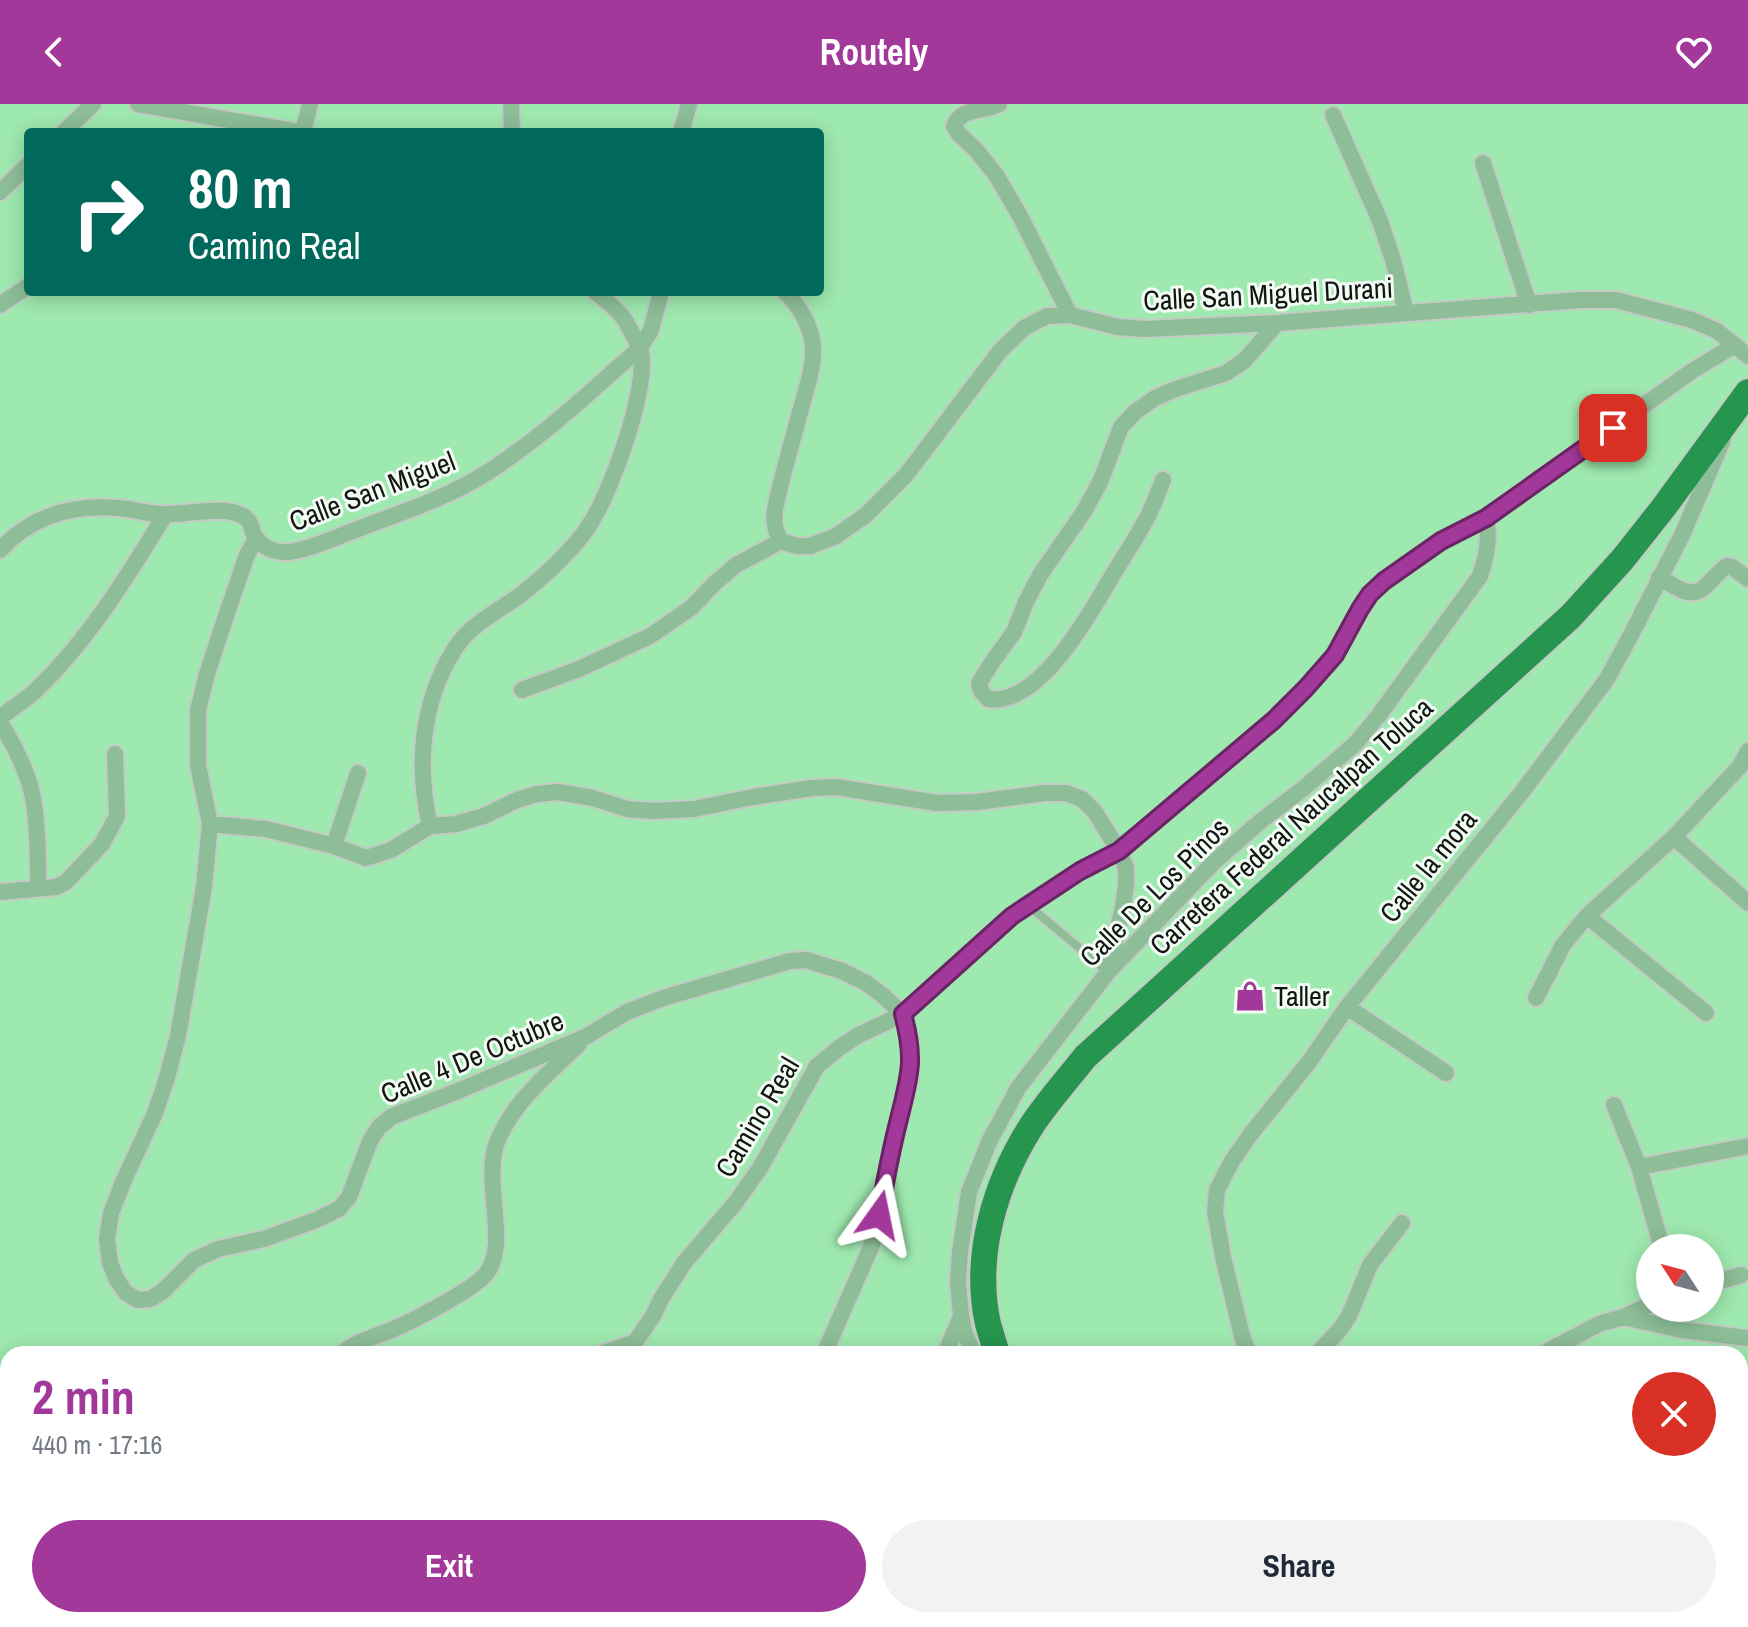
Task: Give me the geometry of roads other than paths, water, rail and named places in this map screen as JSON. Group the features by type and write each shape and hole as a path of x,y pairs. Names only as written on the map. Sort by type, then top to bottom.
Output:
{"main road":[{"name":"Carretera Federal Naucalpan Toluca","path":"995,1346 988,1323 984,1288 985,1251 995,1202 1016,1153 1049,1102 1085,1057 1571,616 1656,518 1741,402"}],"street":[{"path":"68,128 93,104"},
{"path":"138,104 278,128"},
{"path":"302,128 310,104"},
{"path":"511,104 512,128"},
{"path":"682,128 689,104"},
{"path":"999,104 971,112 957,119 954,126 996,175 1070,315"},
{"path":"1333,115 1380,221 1406,312"},
{"path":"198,128 209,116"},
{"path":"1483,163 1529,305"},
{"path":"0,192 24,169"},
{"path":"0,305 24,289"},
{"path":"430,826 424,801 422,752 426,725 446,663 456,645 472,629 557,564 589,527 619,462 641,378 640,348 622,315 600,296"},
{"name":"Calle San Miguel","path":"0,550 39,521 88,507 165,515 239,513 250,521 256,539 269,550 282,553 298,551 445,495 528,444 640,348 651,330 660,296"},
{"path":"522,690 579,669 650,636 691,608 736,565 781,541 775,532 773,520 811,372 813,344 808,324 790,296"},
{"name":"Calle San Miguel Durani","path":"781,541 810,546 836,536 866,515 906,475 1000,351 1024,328 1047,316 1070,315 1118,327 1144,329 1616,300 1692,320 1717,331 1742,350"},
{"path":"1163,480 1149,515 1064,651 1032,683 998,701 988,699 979,683 1014,632 1040,575 1085,510 1101,480 1121,427 1155,398 1226,373 1244,361 1277,323"},
{"name":"Camino Real","path":"637,1346 684,1263 760,1168 817,1066 857,1036 903,1014 1012,916 1080,871 1119,851 1237,752 1296,699 1335,655 1360,609 1384,581 1441,541 1486,518 1692,371 1742,350"},
{"name":"Calle la mora","path":"1246,1346 1215,1212 1217,1190 1232,1161 1309,1062 1347,1007 1522,792 1607,679 1696,504 1741,402"},
{"path":"38,887 33,796 20,759 0,720 33,693 71,650 121,587 165,515"},
{"name":"Calle De Los Pinos","path":"970,1346 961,1316 958,1282 969,1192 989,1142 1018,1088 1108,972 1214,862 1355,744 1379,715 1480,576 1488,553 1486,518"},
{"path":"256,539 247,555 225,619 198,710 198,765 210,824 266,829 334,846 366,858 391,850 430,826 456,824 484,816 517,800 558,792 593,798 627,809 653,811 694,809 812,788 836,787 937,803 1066,793 1082,799 1095,812 1126,868 1126,885 1108,972"},
{"path":"1659,577 1691,593 1703,588 1727,566 1748,579"},
{"path":"0,892 56,887 66,882 102,844 117,816 115,754"},
{"path":"1536,998 1563,945 1587,916 1674,837 1745,763"},
{"path":"334,846 358,773"},
{"name":"Calle 4 De Octubre","path":"210,824 204,887 178,1036 155,1113 111,1213 107,1239 110,1263 117,1280 126,1293 138,1300 150,1299 162,1292 194,1260 218,1249 277,1234 339,1209 349,1197 370,1141 379,1127 391,1117 587,1036 627,1012 663,998 790,961 806,960 842,971 866,983 903,1014"},
{"path":"1674,837 1748,903"},
{"path":"1587,916 1706,1013"},
{"path":"1347,1007 1446,1073"},
{"path":"828,1346 872,1245 909,1082 910,1041 903,1014"},
{"path":"354,1346 445,1302 483,1278 492,1265 496,1249 491,1174 497,1143 513,1113 540,1080 587,1036"},
{"path":"1614,1105 1639,1167 1658,1234"},
{"path":"1639,1167 1748,1146"},
{"path":"1324,1346 1349,1316 1370,1265 1402,1223"},
{"path":"1724,1280 1741,1275"},
{"path":"1557,1346 1599,1324 1636,1311"},
{"path":"948,1346 961,1316"},
{"path":"1623,1317 1682,1330 1748,1338"}],"lane":[{"path":"1028,905 1108,972"}],"place":[{"name":"Taller","path":"1250,996"}]}
